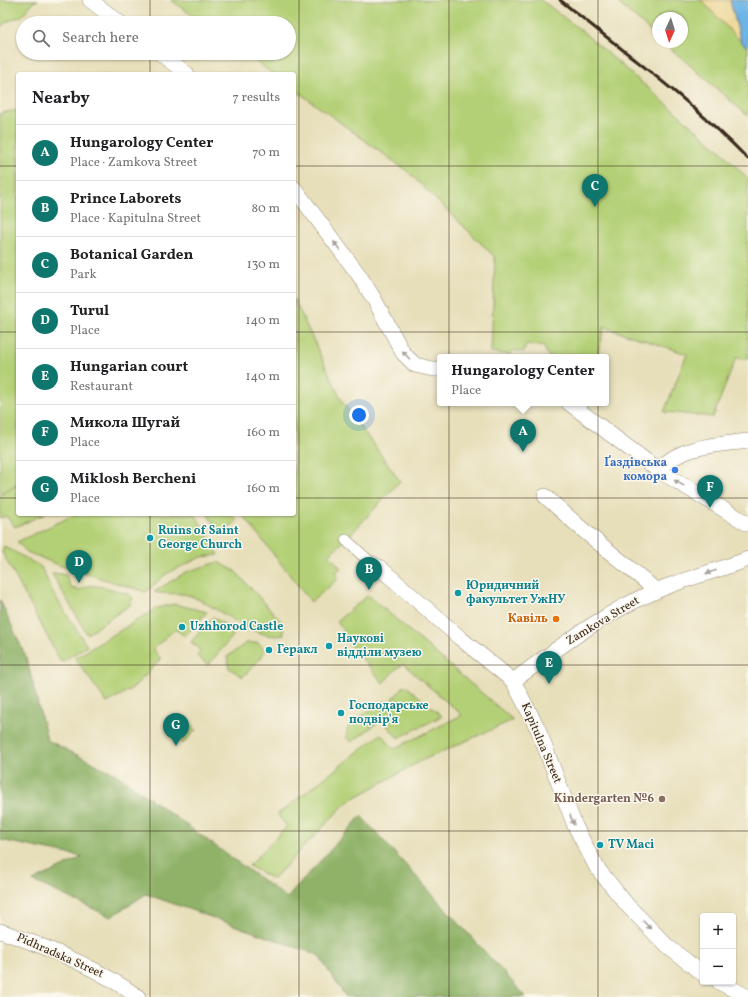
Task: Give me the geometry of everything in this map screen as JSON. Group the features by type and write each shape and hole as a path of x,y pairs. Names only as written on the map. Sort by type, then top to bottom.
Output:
{"street":[{"path":"90,0 111,16"},
{"path":"169,60 184,72"},
{"path":"296,191 359,276 374,299 403,353 415,365 437,369"},
{"path":"573,406 658,470 748,524"},
{"path":"658,470 664,463 679,454 706,446 748,441"},
{"name":"Zamkova Street","path":"545,496 656,591"},
{"name":"Kapitulna Street","path":"346,540 372,564 379,567 460,638 513,681 538,729 575,826 597,868 628,906 667,946 700,972"},
{"name":"Zamkova Street","path":"513,681 546,656 599,621 656,591 732,566 748,559"},
{"name":"Pidhradska Street","path":"0,931 26,940 80,963 110,978 138,997"},
{"path":"725,985 748,997"}],"green space":[{"path":"0,0 38,0 33,2 22,16 16,16 16,18 8,21 0,27"},
{"path":"171,0 541,0 582,31 722,152 748,179 748,360 736,358 713,417 664,412 687,354 604,327 598,354 547,354 544,347 526,344 524,352 513,350 511,354 504,354 491,352 495,257 407,171 296,90 296,72 270,72 254,60 296,60 296,16 193,16"},
{"path":"615,0 701,0 741,42 748,47 748,116 670,48 688,48 688,12 652,12 652,33"},
{"path":"16,110 16,485 0,493 0,113"},
{"path":"296,303 343,403 400,481 353,532 329,555 341,568 335,573 339,578 311,602 244,516 296,516"},
{"path":"16,486 16,516 40,516 15,527 6,516 0,518 0,495"},
{"path":"72,516 196,516 219,555 201,557 166,574 146,592 61,566 27,552 17,542"},
{"path":"208,516 233,516 237,521 221,534"},
{"path":"4,546 41,567 53,593 87,646 61,662 2,552"},
{"path":"218,562 235,571 282,622 284,635 273,636 249,628 191,596 154,592 186,572"},
{"path":"52,574 66,575 71,588 80,590 85,587 97,586 129,594 133,598 130,605 87,634"},
{"path":"368,595 513,720 421,761 347,802 273,879 249,866 287,826 278,814 381,734 394,749 462,715 403,664 383,683 341,634 343,630 337,621"},
{"path":"0,600 26,657 47,740 116,774 287,898 361,816 526,997 346,997 318,955 146,894 111,917 33,881 83,857 0,840"},
{"path":"175,604 207,612 185,636 175,629 153,649 161,659 134,687 107,703 75,658 157,608"},
{"path":"213,617 234,632 232,637 208,665 197,656 200,650 191,642"},
{"path":"246,643 259,643 265,651 260,659 243,677 229,668 227,657"},
{"path":"405,685 442,716 398,738 383,721 377,723 352,742 346,737 348,727 383,702 391,701"},
{"path":"182,717 196,730 183,744 168,731"}],"sand":[{"path":"701,0 730,0 741,42"}],"water":[{"path":"730,0 748,0 748,47 741,42"}],"railway":[{"path":"560,0 681,97 748,159"}],"place":[{"name":"Botanical Garden","path":"595,207"},
{"name":"Hungarology Center","path":"523,452"},
{"name":"Ґаздівська комора","path":"675,470"},
{"name":"Микола Шугай","path":"710,508"},
{"name":"Ruins of Saint George Church","path":"150,538"},
{"name":"Turul","path":"79,583"},
{"name":"Prince Laborets","path":"369,590"},
{"name":"Юридичний факультет УжНУ","path":"458,593"},
{"name":"Кавіль","path":"556,619"},
{"name":"Uzhhorod Castle","path":"182,627"},
{"name":"Наукові відділи музею","path":"329,646"},
{"name":"Геракл","path":"269,650"},
{"name":"Hungarian court","path":"549,684"},
{"name":"Господарське подвір'я","path":"341,713"},
{"name":"Miklosh Bercheni","path":"176,746"},
{"name":"Kindergarten №6","path":"662,799"},
{"name":"TV Maci","path":"600,845"}]}
